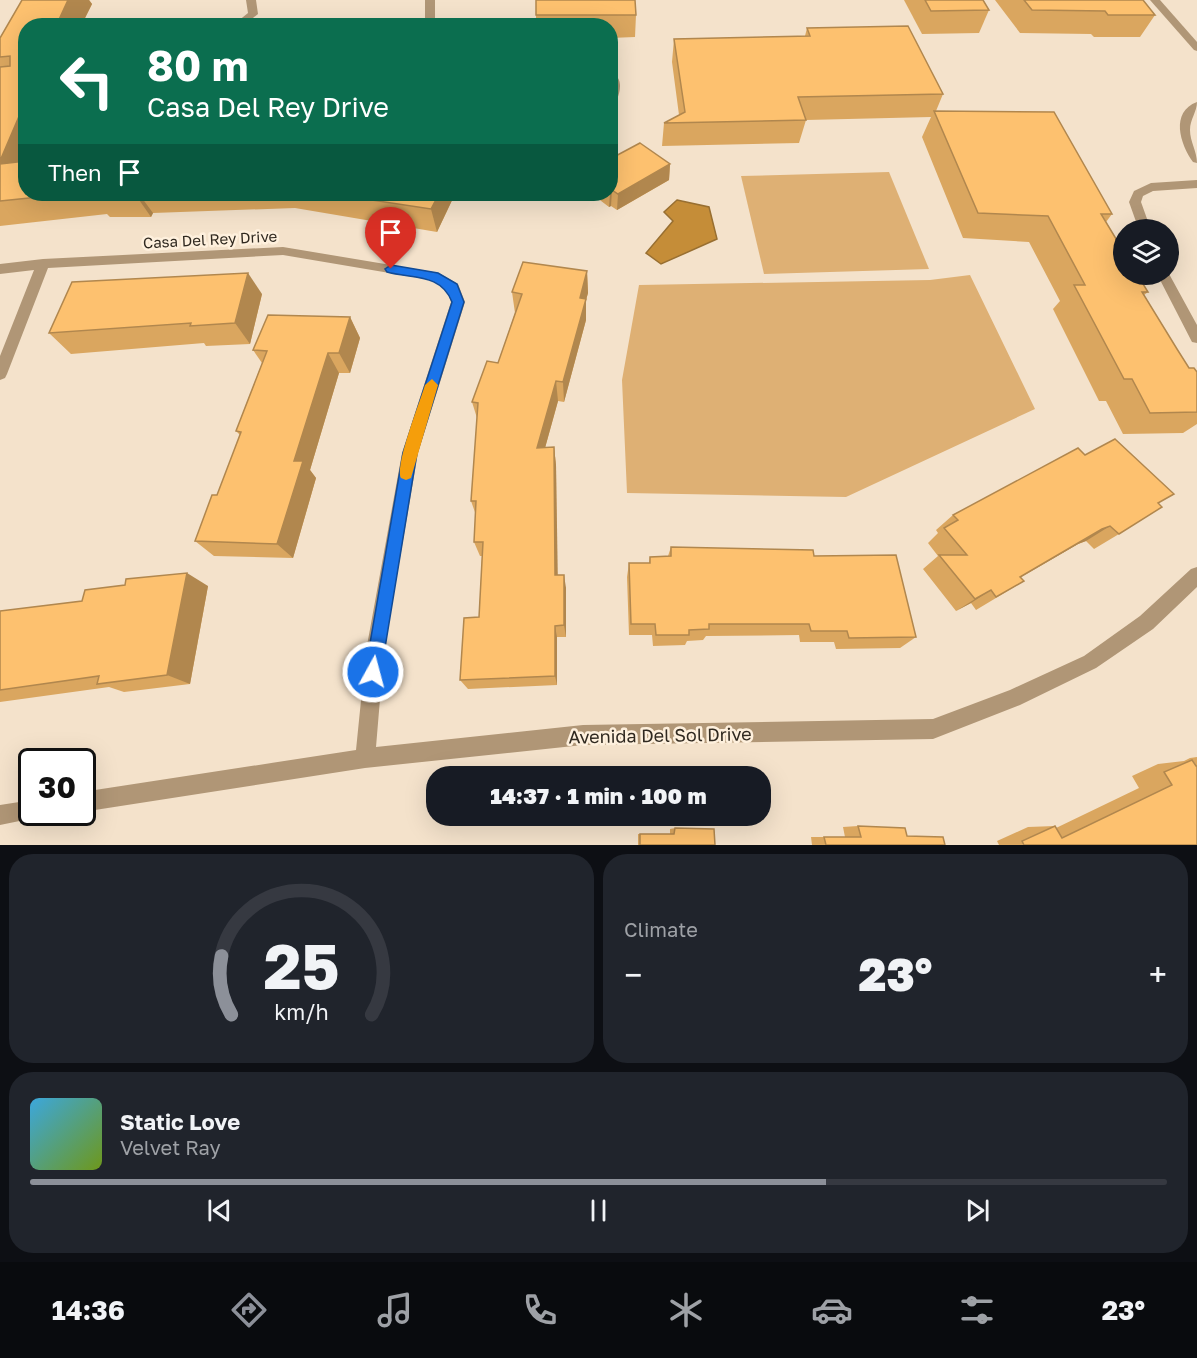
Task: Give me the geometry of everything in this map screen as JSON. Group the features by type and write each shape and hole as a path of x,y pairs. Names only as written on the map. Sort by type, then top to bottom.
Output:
{"street":[{"path":"247,18 253,14 251,0"},
{"path":"430,0 430,18"},
{"path":"1155,0 1197,48"},
{"path":"1197,105 1189,111 1184,128 1189,149 1197,159"},
{"path":"1140,219 1135,202 1138,194 1151,187 1197,184"},
{"name":"Casa Del Rey Drive","path":"0,269 43,264 283,251 434,276 453,287 458,302 410,453 375,651 365,758"},
{"path":"0,374 43,264"},
{"path":"1169,285 1197,338"},
{"name":"Avenida Del Sol Drive","path":"96,800 365,758 583,735 933,729 987,710 1090,662 1134,632 1171,602 1197,575"},
{"path":"0,814 18,812"}],"shaded area":[{"path":"889,172 929,269 764,274 741,176"},
{"path":"677,200 709,207 717,239 661,264 646,253 673,221 664,212"},
{"path":"970,275 1035,409 846,497 627,493 622,380 639,285 930,280"}],"building":[{"path":"22,0 68,0 60,18 18,18 18,119 0,161 0,67 10,66 10,56 0,57 0,38"},
{"path":"536,0 635,0 636,15 536,15"},
{"path":"925,0 983,0 989,10 931,11"},
{"path":"1024,0 1143,0 1155,15 1108,15 1105,11 1032,10"},
{"path":"908,26 943,94 798,97 806,120 664,123 685,112 674,39 810,36 807,28"},
{"path":"934,111 1054,112 1112,214 1101,214 1113,234 1113,285 1144,285 1148,292 1142,292 1189,368 1194,368 1197,372 1197,412 1150,413 1132,379 1124,379 1074,285 1085,285 1048,216 978,213"},
{"path":"640,143 670,164 618,194 618,155"},
{"path":"18,162 18,199 0,201 0,164"},
{"path":"378,201 435,201 431,209"},
{"path":"523,262 587,271 580,298 586,299 563,382 556,381 537,448 554,447 555,575 564,575 564,625 555,626 555,676 460,680 464,618 479,617 483,542 474,542 476,501 471,501 478,403 472,402 487,361 498,363 522,294 512,292"},
{"path":"248,273 235,323 190,326 191,323 49,333 72,282"},
{"path":"268,315 350,317 339,353 328,353 294,461 303,461 277,544 195,541 212,495 217,495 241,432 236,431 267,351 253,350"},
{"path":"1115,439 1174,494 1158,503 1162,507 1119,534 1110,526 1102,529 1020,577 1024,581 996,597 991,590 975,599 939,555 967,555 944,528 958,520 953,515 1078,448 1085,455"},
{"path":"671,547 813,550 814,556 896,555 916,637 849,638 847,631 811,631 809,624 709,624 709,629 689,630 689,635 656,635 655,624 631,624 629,563 650,563 650,557 671,556"},
{"path":"187,573 167,675 97,684 99,676 0,690 0,611 82,601 85,590 125,585 126,579"},
{"path":"1192,760 1197,766 1197,845 1024,845 1022,841 1055,826 1062,838 1172,785 1164,772"},
{"path":"858,826 905,828 907,836 943,837 945,845 826,845 824,837 861,837"},
{"path":"675,828 714,829 715,845 640,845 640,834 674,834"}],"slow traffic":[{"path":"406,473 410,453 432,385"}],"route":[{"path":"373,672 410,453 458,302 453,287 434,276 391,269"}]}
